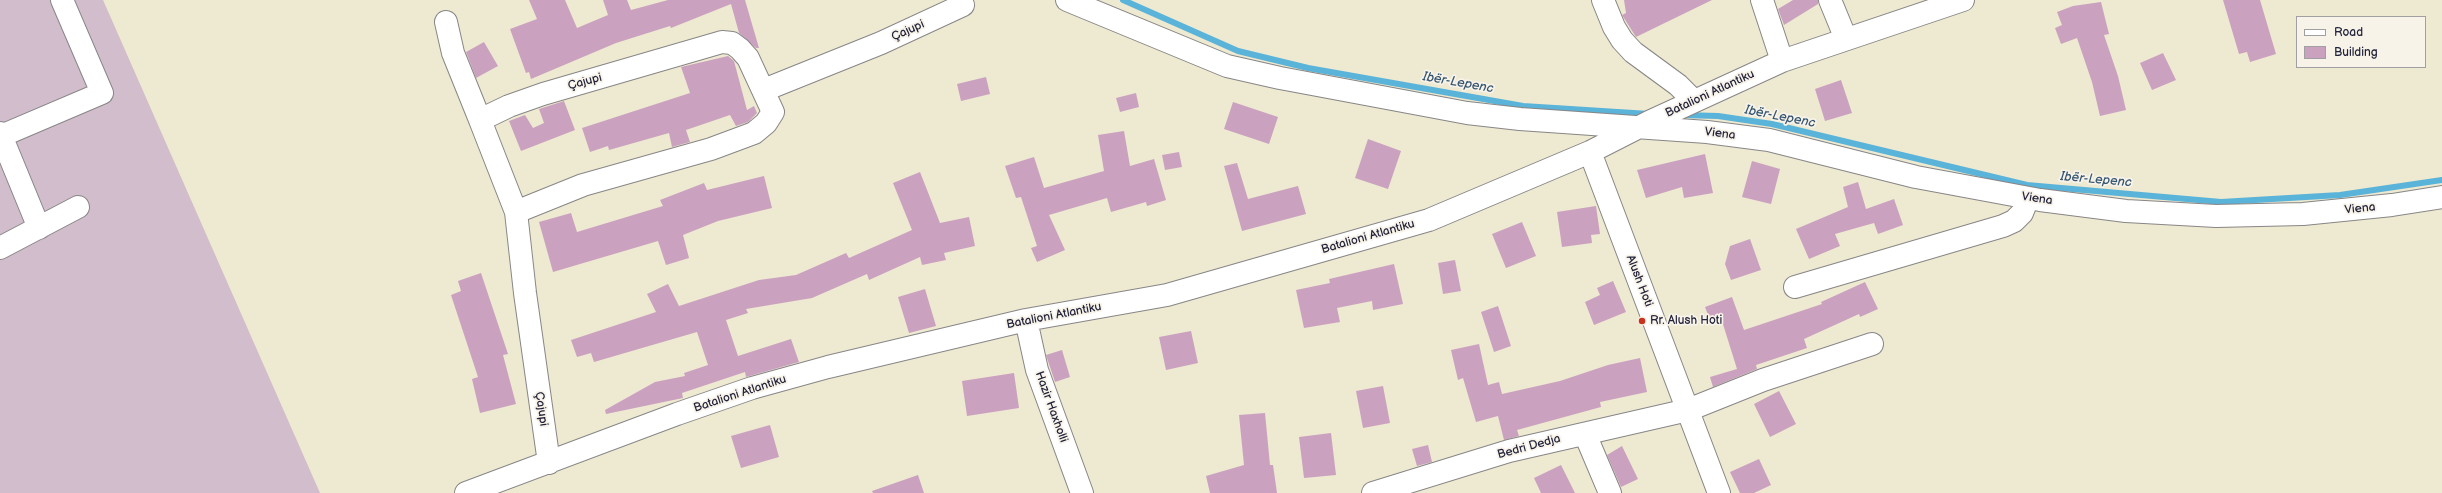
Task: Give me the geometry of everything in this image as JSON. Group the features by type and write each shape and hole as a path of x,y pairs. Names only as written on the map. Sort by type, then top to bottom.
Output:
{"street":[{"path":"39,228 1,134 102,93 62,0"},
{"name":"Batalioni Atlantiku","path":"1067,0 1227,66 1280,78 1467,113 1520,119 1643,124"},
{"path":"1603,0 1614,27 1622,40 1633,52 1678,85 1694,101"},
{"path":"1762,0 1782,61"},
{"path":"1830,0 1846,39"},
{"name":"Batalioni Atlantiku","path":"466,493 677,414 752,388 828,367 1026,320 1167,295 1429,220 1590,152 1643,124 1782,61 1963,0"},
{"name":"Çajupi","path":"764,90 880,43 963,5"},
{"path":"446,22 453,53 480,120"},
{"name":"Çajupi","path":"549,463 525,293 516,212 480,120 508,106 543,94 722,42 732,43 740,49 764,90 773,112"},
{"path":"516,212 583,185 733,142 754,132 766,123 799,75"},
{"name":"Viena","path":"1643,124 1769,140 1916,177 2028,198 2126,211 2216,216 2303,214 2392,205 2442,197"},
{"name":"Alush Hoti","path":"1590,152 1719,493"},
{"path":"1795,287 2003,226 2014,221 2018,217 2028,198"},
{"path":"0,248 78,207"},
{"name":"Hazir Haxholli","path":"1026,320 1037,370 1082,493"},
{"path":"1688,410 1763,380 1872,344"},
{"name":"Bedri Dedja","path":"1373,493 1509,451 1688,410"},
{"path":"1585,434 1610,493"}],"shaded area":[{"path":"0,0 103,0 320,493 0,493"}],"building":[{"path":"529,0 565,0 577,28 608,15 603,0 627,0 631,10 668,0 745,0 759,48 756,48 739,33 731,4 671,28 670,26 616,43 531,79 529,72 526,73 510,29 537,19"},
{"path":"1624,0 1712,0 1636,37 1622,15 1626,13"},
{"path":"1793,0 1818,0 1818,4 1784,25 1778,9"},
{"path":"2223,0 2260,0 2276,54 2250,62 2247,52 2239,54"},
{"path":"2101,2 2109,34 2104,35 2118,76 2126,110 2100,116 2092,82 2077,38 2061,44 2055,28 2062,25 2057,12 2073,6"},
{"path":"484,42 498,66 476,78 466,52"},
{"path":"2163,53 2176,80 2152,90 2140,63"},
{"path":"728,56 734,61 747,110 754,106 757,113 748,122 736,126 730,115 686,130 690,142 672,147 669,133 609,150 608,146 590,152 582,128 690,93 681,67"},
{"path":"986,77 990,94 961,101 957,84"},
{"path":"1841,80 1852,113 1825,121 1815,89"},
{"path":"1136,93 1139,107 1120,112 1116,98"},
{"path":"564,101 575,130 521,151 509,121 525,115 533,128 544,123 539,109"},
{"path":"1233,102 1278,117 1269,144 1224,129"},
{"path":"1124,131 1130,166 1154,159 1166,200 1147,206 1146,202 1111,212 1107,198 1049,215 1065,250 1037,262 1031,248 1037,246 1021,197 1016,198 1005,166 1034,157 1044,188 1104,171 1098,135"},
{"path":"1368,139 1401,151 1388,189 1355,178"},
{"path":"1179,152 1182,167 1165,170 1162,155"},
{"path":"1705,154 1713,193 1684,198 1682,187 1646,198 1637,170"},
{"path":"1752,161 1780,169 1771,204 1742,197"},
{"path":"1237,163 1248,199 1298,186 1306,214 1242,231 1224,166"},
{"path":"920,172 940,223 969,217 975,246 944,253 946,260 922,265 920,257 869,280 867,274 812,298 746,309 748,313 726,320 738,356 791,339 799,362 746,377 745,372 682,393 683,398 606,414 605,410 655,382 685,376 684,373 708,365 697,332 594,362 591,353 577,357 571,340 656,312 647,294 668,284 679,306 759,280 796,275 846,253 849,258 912,230 893,183"},
{"path":"764,176 772,208 718,221 683,235 689,258 666,265 658,241 553,272 539,222 571,213 577,232 663,206 660,200 704,183 707,190"},
{"path":"1858,182 1866,209 1894,199 1903,225 1878,234 1874,223 1835,234 1840,246 1809,259 1796,229 1848,207 1843,187"},
{"path":"1596,206 1600,234 1591,235 1592,243 1562,247 1557,212"},
{"path":"1522,222 1536,256 1506,268 1492,234"},
{"path":"1750,239 1761,270 1731,280 1725,264 1730,246"},
{"path":"1455,260 1461,291 1443,294 1438,263"},
{"path":"1394,264 1403,304 1373,310 1372,301 1337,308 1340,322 1304,328 1296,290 1330,283 1329,279"},
{"path":"481,273 508,354 503,355 516,404 480,413 472,379 478,377 451,295 461,291 458,281"},
{"path":"1613,281 1626,312 1594,325 1585,302 1600,295 1597,288"},
{"path":"1865,282 1878,309 1860,317 1859,314 1804,339 1807,348 1756,365 1757,369 1713,387 1710,377 1737,369 1722,321 1712,325 1705,307 1732,297 1744,330 1822,304 1821,302"},
{"path":"925,289 936,326 909,333 898,297"},
{"path":"1498,306 1511,346 1494,352 1481,312"},
{"path":"1191,331 1198,363 1166,370 1159,337"},
{"path":"1479,344 1488,385 1499,382 1502,394 1560,381 1608,365 1640,358 1647,392 1600,402 1601,407 1517,430 1519,436 1504,440 1498,416 1476,422 1463,378 1458,380 1451,350"},
{"path":"1062,350 1070,377 1055,382 1046,355"},
{"path":"1014,373 1019,408 967,416 962,381"},
{"path":"1383,386 1390,423 1363,428 1356,391"},
{"path":"1779,391 1796,424 1770,437 1754,404"},
{"path":"1265,413 1270,465 1273,465 1277,493 1210,493 1206,476 1244,465 1239,415"},
{"path":"770,425 779,457 741,468 731,436"},
{"path":"1331,433 1336,475 1304,478 1299,437"},
{"path":"1428,445 1432,462 1417,466 1412,449"},
{"path":"1622,446 1638,479 1621,487 1607,455"},
{"path":"1759,459 1771,485 1754,493 1740,493 1730,472"},
{"path":"1561,465 1575,493 1541,493 1534,478"},
{"path":"918,475 924,493 873,493 872,491"}],"waterway":[{"name":"Ibër-Lepenc","path":"1123,0 1238,51 1308,68 1523,106 1649,114"},
{"name":"Ibër-Lepenc","path":"1682,115 1718,116 1772,124 2027,185 2221,202 2340,195 2442,180"}],"place":[{"name":"Rr. Alush Hoti","path":"1642,321"}]}
